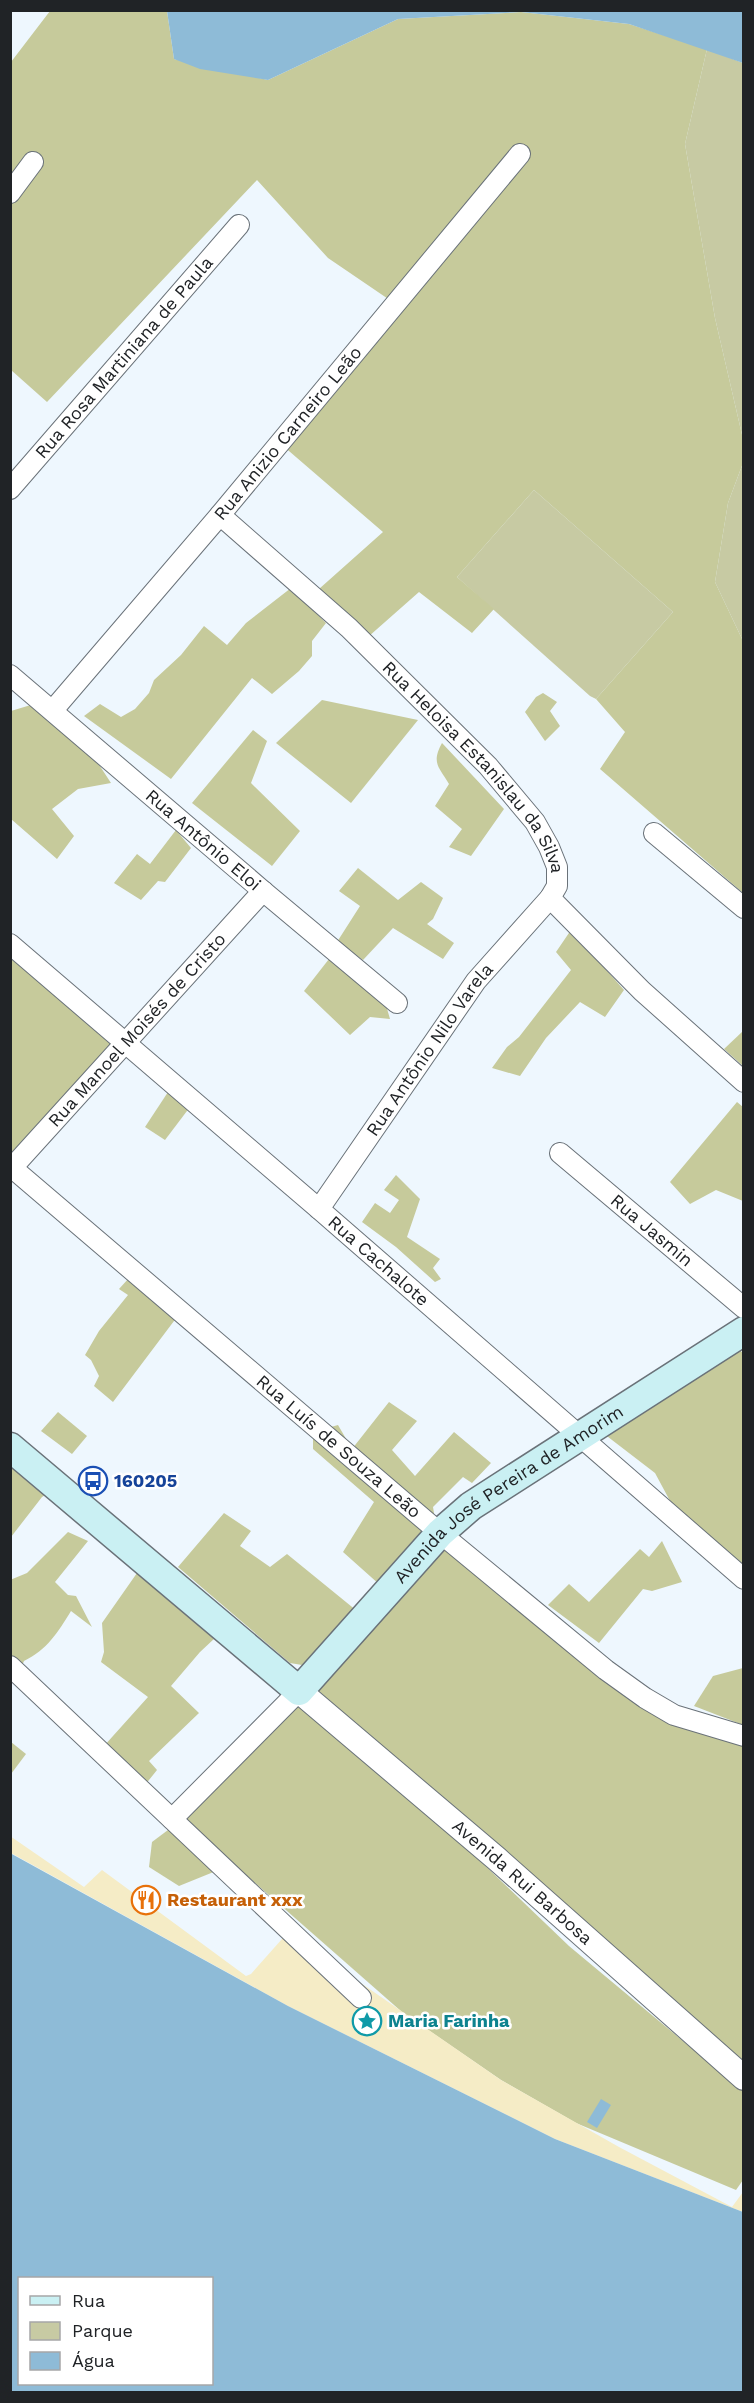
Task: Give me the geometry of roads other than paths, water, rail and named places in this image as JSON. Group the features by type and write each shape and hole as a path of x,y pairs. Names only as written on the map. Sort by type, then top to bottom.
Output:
{"main road":[{"name":"Avenida José Pereira de Amorim","path":"299,1691 440,1533 471,1506 740,1339"},
{"path":"10,1447 299,1691"}],"street":[{"name":"Rua Anizio Carneiro Leão","path":"53,710 220,515 520,154"},
{"path":"10,192 33,162"},
{"name":"Rua Rosa Martiniana de Paula","path":"10,489 238,225"},
{"name":"Rua Heloisa Estanislau da Silva","path":"220,515 349,628 495,774 534,822 549,847 557,867 557,886 550,898 642,991 744,1082"},
{"name":"Rua Antônio Eloi","path":"10,675 397,1003"},
{"path":"654,833 744,908"},
{"name":"Rua Manoel Moisés de Cristo","path":"11,1168 263,891"},
{"name":"Rua Antônio Nilo Varela","path":"319,1209 476,981 550,898"},
{"name":"Rua Cachalote","path":"10,944 744,1579"},
{"name":"Rua Jasmin","path":"560,1152 744,1308"},
{"name":"Rua Luís de Souza Leão","path":"11,1168 440,1533 606,1670 645,1698 674,1715 744,1736"},
{"path":"10,1666 361,1998"},
{"path":"172,1819 299,1691"},
{"name":"Avenida Rui Barbosa","path":"299,1691 497,1859 744,2078"}],"water":[{"path":"167,11 743,11 743,63 629,24 521,12 398,19 268,80 200,69 174,59"},
{"path":"10,1853 288,2006 555,2139 743,2212 743,2392 11,2392"},
{"path":"601,2099 611,2105 597,2128 587,2122"}],"place":[{"name":"160205","path":"93,1481"},
{"name":"Restaurant xxx","path":"146,1900"},
{"name":"Maria Farinha","path":"367,2021"}]}
